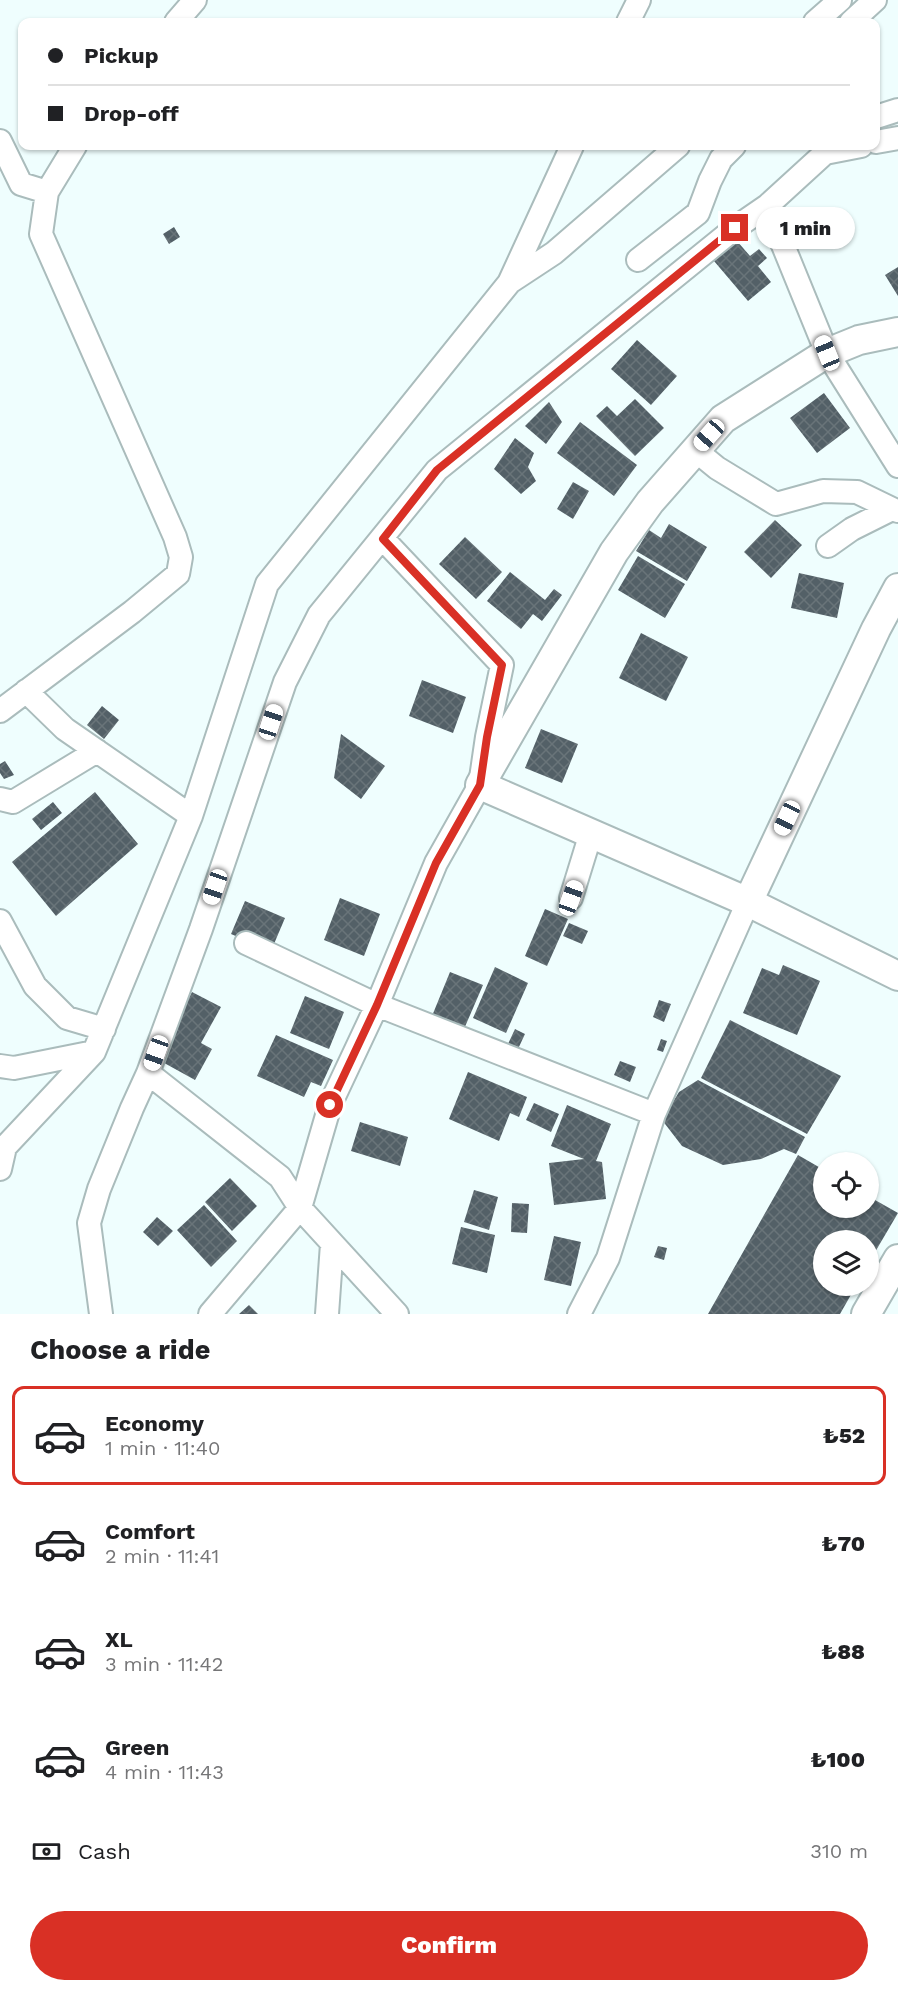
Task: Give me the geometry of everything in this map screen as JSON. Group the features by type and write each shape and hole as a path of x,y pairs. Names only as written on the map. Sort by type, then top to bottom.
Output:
{"street":[{"path":"179,18 195,0"},
{"path":"630,18 639,0"},
{"path":"820,18 840,0"},
{"path":"855,18 875,0"},
{"path":"880,116 898,110"},
{"path":"880,141 898,138"},
{"path":"0,141 21,184 47,192"},
{"path":"0,711 132,612 178,574 181,557 176,537 41,234 47,192 73,150"},
{"path":"0,1169 5,1147 94,1052 191,816 267,584 509,283 570,150"},
{"path":"509,283 554,254 673,150"},
{"path":"638,260 698,213 721,159 730,150"},
{"path":"101,1314 89,1223 99,1189 148,1073 208,908 285,682 319,615 437,470 735,228 767,206 825,153 840,150"},
{"path":"767,206 827,353 898,465"},
{"path":"210,1314 300,1208 330,1105 377,1005 436,863 614,552 650,502 723,419 827,353 860,340 898,332"},
{"path":"695,450 717,468 776,504 823,491 857,492 895,510"},
{"path":"828,546 852,529 895,510"},
{"path":"383,539 502,665 480,785"},
{"path":"579,1314 608,1258 654,1114 748,902 876,629 898,588"},
{"path":"26,691 65,729 191,816"},
{"path":"0,799 13,802 97,751"},
{"path":"480,785 748,902 898,976"},
{"path":"571,898 591,833"},
{"path":"0,921 35,986 67,1018 104,1029"},
{"path":"246,943 377,1005 654,1114"},
{"path":"0,1066 14,1068 94,1052"},
{"path":"148,1073 280,1177 300,1208 397,1314"},
{"path":"327,1314 332,1244"},
{"path":"866,1314 898,1259"}],"building":[{"path":"174,227 180,237 169,244 163,234"},
{"path":"737,241 750,256 759,249 767,258 758,266 771,282 748,301 714,261"},
{"path":"898,267 898,296 885,275"},
{"path":"637,340 677,376 651,405 611,369"},
{"path":"824,393 850,428 817,453 790,418"},
{"path":"635,399 664,428 635,456 596,416 607,406 617,416"},
{"path":"549,402 562,422 546,444 525,426"},
{"path":"580,422 637,465 614,496 557,453"},
{"path":"515,438 534,453 528,467 536,481 521,494 494,469"},
{"path":"573,482 589,491 573,519 557,509"},
{"path":"775,520 802,545 771,578 744,552"},
{"path":"669,524 707,547 687,581 636,551 649,530 661,538"},
{"path":"465,537 502,572 476,599 439,564"},
{"path":"638,556 685,584 665,618 618,590"},
{"path":"510,572 545,600 554,589 562,595 542,621 533,614 521,629 487,601"},
{"path":"799,573 844,583 837,618 791,608"},
{"path":"641,633 688,657 666,701 619,678"},
{"path":"422,680 466,697 453,733 409,716"},
{"path":"102,706 119,720 104,739 87,725"},
{"path":"541,729 578,744 562,783 525,768"},
{"path":"341,734 385,766 361,799 334,778"},
{"path":"5,761 14,775 4,779 0,773 0,764"},
{"path":"95,792 138,844 56,916 12,862"},
{"path":"53,802 62,813 41,830 32,819"},
{"path":"340,898 380,914 364,956 324,940"},
{"path":"245,901 285,918 271,951 231,934"},
{"path":"545,909 568,919 547,966 525,956"},
{"path":"569,923 588,931 582,944 563,936"},
{"path":"783,965 820,981 797,1035 743,1013 762,968 779,975"},
{"path":"495,967 528,983 506,1033 473,1018"},
{"path":"450,972 483,985 464,1029 432,1016"},
{"path":"192,992 221,1007 201,1043 212,1049 195,1080 157,1059"},
{"path":"305,996 344,1012 329,1049 290,1033"},
{"path":"659,1000 671,1004 664,1022 653,1017"},
{"path":"730,1020 841,1076 807,1134 701,1078"},
{"path":"515,1029 525,1034 518,1049 508,1044"},
{"path":"276,1035 333,1060 321,1086 311,1082 304,1097 257,1076"},
{"path":"661,1039 667,1041 663,1052 657,1050"},
{"path":"620,1061 636,1067 630,1082 614,1075"},
{"path":"468,1072 527,1097 519,1117 510,1113 499,1141 449,1119"},
{"path":"698,1080 805,1137 796,1154 784,1149 761,1159 723,1165 682,1146 662,1120 679,1092"},
{"path":"534,1103 559,1114 551,1132 526,1120"},
{"path":"567,1105 611,1124 596,1161 602,1162 606,1199 554,1205 549,1163 584,1159 551,1146"},
{"path":"360,1122 408,1137 400,1166 351,1151"},
{"path":"798,1155 813,1164 813,1218 879,1218 879,1202 898,1213 879,1245 879,1230 813,1230 813,1296 850,1296 840,1314 708,1314"},
{"path":"230,1178 257,1206 232,1231 205,1202"},
{"path":"474,1190 498,1197 489,1230 464,1222"},
{"path":"512,1203 529,1204 527,1233 511,1232"},
{"path":"204,1205 237,1241 211,1267 177,1230"},
{"path":"157,1217 173,1231 158,1246 143,1232"},
{"path":"461,1227 495,1235 487,1273 452,1264"},
{"path":"554,1236 581,1242 571,1286 544,1280"},
{"path":"658,1246 667,1248 664,1260 654,1257"},
{"path":"249,1305 258,1314 239,1314"}],"route":[{"path":"330,1105 377,1005 436,863 480,785 502,665 383,539 437,470 735,228"}]}
